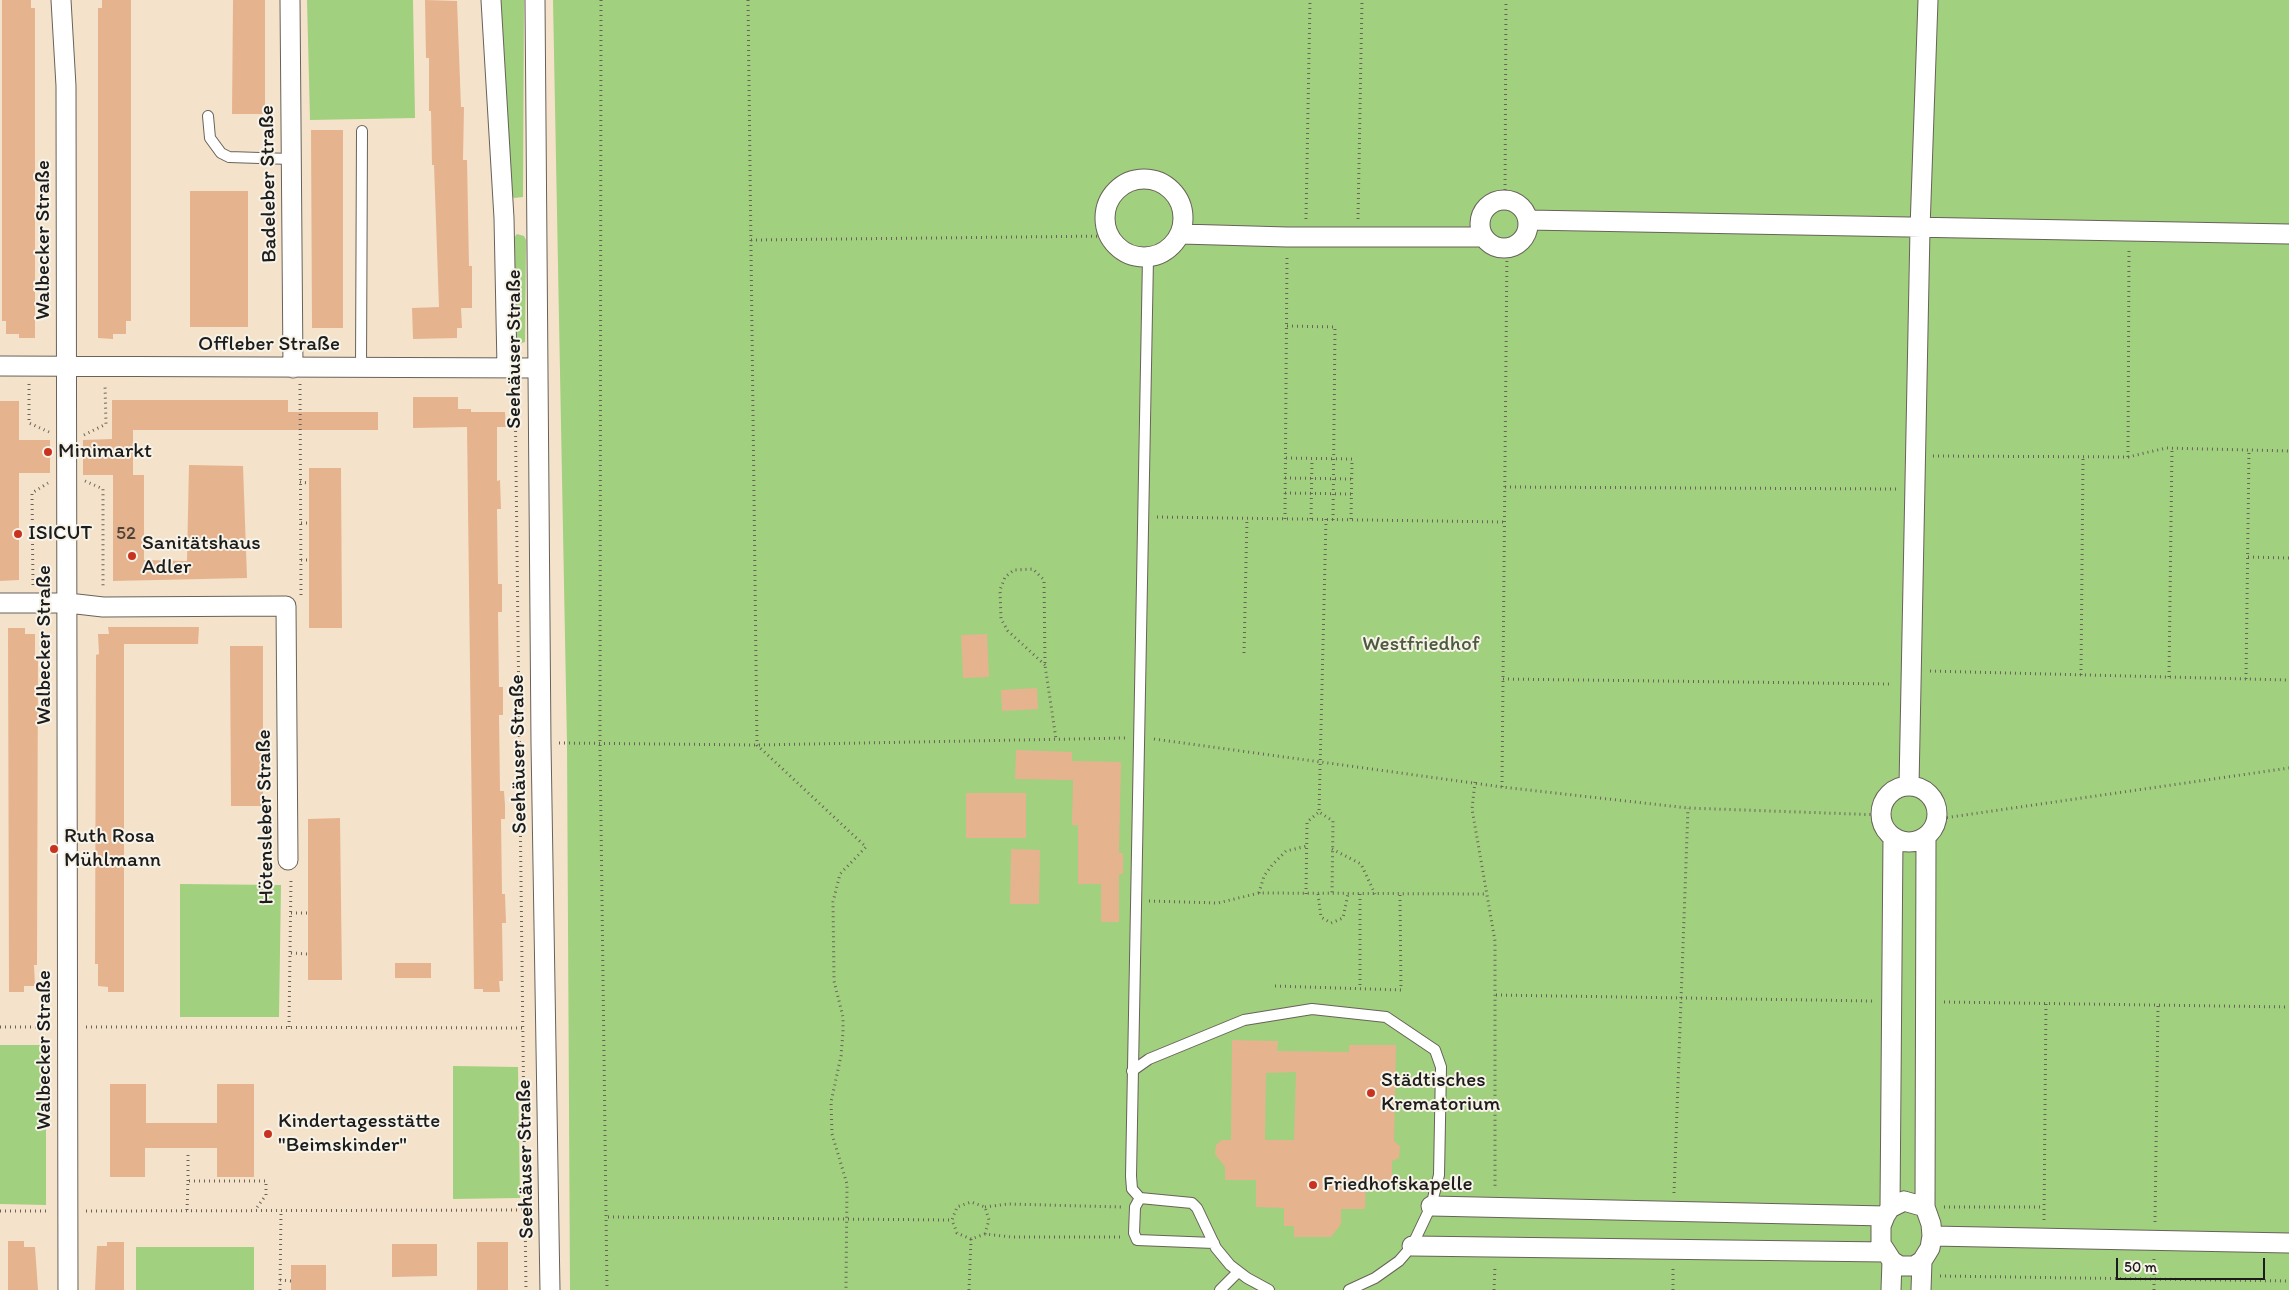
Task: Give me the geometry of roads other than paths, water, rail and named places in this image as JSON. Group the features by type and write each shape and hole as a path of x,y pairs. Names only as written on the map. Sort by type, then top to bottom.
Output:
{"street":[{"name":"Walbecker Straße","path":"61,0 66,86 68,1290"},
{"name":"Badeleber Straße","path":"290,0 291,159 296,368"},
{"name":"Seehäuser Straße","path":"491,0 511,374"},
{"name":"Seehäuser Straße","path":"535,0 541,762 550,1290"},
{"path":"1909,786 1920,229 1928,0"},
{"path":"1146,179 1159,181 1170,188 1179,199 1184,220 1181,234 1172,246 1161,254 1148,258 1128,255 1117,247 1109,236 1105,215 1108,202 1120,186 1132,180 1146,179"},
{"path":"1505,200 1519,205 1525,212 1528,220 1528,229 1522,240 1507,248 1498,247 1484,237 1481,230 1481,217 1487,208 1493,203 1505,200"},
{"path":"504,218 537,218"},
{"path":"1528,220 1920,229 2289,234"},
{"path":"1181,234 1296,237 1484,237"},
{"name":"Offleber Straße","path":"0,366 105,365 361,368 511,374 538,368"},
{"path":"0,603 68,603"},
{"name":"Hötensleber Straße","path":"68,603 103,607 286,606 288,860"},
{"path":"1909,786 1925,790 1932,797 1937,809 1937,819 1934,828 1926,836 1918,841 1908,842 1893,837 1886,830 1881,815 1887,796 1899,788 1909,786"},
{"path":"1922,1276 1932,1236 1929,1216 1924,1207 1926,836"},
{"path":"1893,837 1887,1212 1880,1234 1881,1244 1889,1256 1900,1266 1914,1266 1922,1276"},
{"path":"1431,1206 1674,1211 1887,1212 1904,1201 1924,1207"},
{"path":"1932,1236 2289,1243"},
{"path":"1412,1246 1889,1256"},
{"path":"1889,1256 1891,1290"}],"lane":[{"path":"208,116 210,138 221,153 229,158 291,159"},
{"path":"361,368 362,131"},
{"path":"1148,258 1131,1181 1137,1202 1135,1237 1143,1241 1214,1243"},
{"path":"1132,1071 1149,1059 1251,1018 1324,1009 1391,1019 1434,1050 1441,1063 1439,1174 1431,1206 1412,1246 1399,1261 1383,1273 1349,1290"},
{"path":"1137,1202 1192,1203 1197,1208 1214,1243 1238,1272 1269,1290"},
{"path":"1220,1290 1238,1272"}],"place":[{"name":"Minimarkt","path":"48,452"},
{"name":"ISICUT","path":"18,534"},
{"name":"Sanitätshaus Adler","path":"132,556"},
{"name":"Ruth Rosa Mühlmann","path":"54,849"},
{"name":"Städtisches Krematorium","path":"1371,1093"},
{"name":"Kindertagesstätte \"Beimskinder\"","path":"268,1134"},
{"name":"Friedhofskapelle","path":"1313,1185"}],"park label":[{"name":"Westfriedhof","path":"1421,645"}]}
